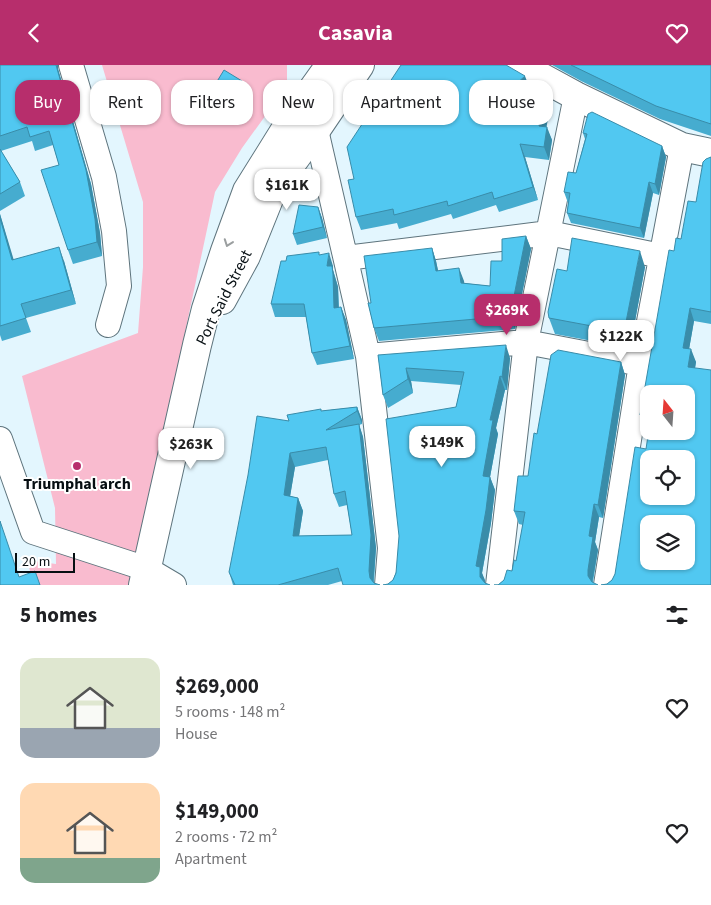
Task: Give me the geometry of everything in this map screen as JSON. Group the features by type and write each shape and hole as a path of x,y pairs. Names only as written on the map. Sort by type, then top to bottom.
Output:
{"main road":[{"path":"197,345 222,259 247,191 295,114 330,65"},
{"name":"Port Said Street","path":"145,577 197,345 246,255 273,189 360,65"},
{"path":"519,65 576,96 682,147 711,153"}],"street":[{"path":"71,65 104,177 114,231 118,286 108,325"},
{"path":"498,585 526,342 576,96"},
{"path":"316,130 368,356 390,548 388,585"},
{"path":"606,585 640,365 682,147"},
{"path":"346,258 549,233 661,256"},
{"path":"368,356 526,342 640,365"},
{"path":"0,439 5,469 33,532 145,577 174,585"}],"shaded area":[{"path":"102,65 287,65 287,80 263,80 263,119 242,148 215,192 131,585 34,585 27,560 56,564 55,508 22,376 138,333 143,267 143,202 120,125 161,125 161,80 106,80"}],"building":[{"path":"0,65 56,65 60,80 15,80 15,125 73,125 86,170 97,242 68,250 41,170 59,165 49,131 30,137 27,127 0,136"},
{"path":"401,65 506,65 525,76 521,80 469,80 469,125 539,125 547,127 544,147 520,144 533,187 494,199 492,192 448,206 447,201 394,215 393,209 356,217 348,180 354,179 347,147 361,125 459,125 459,80 391,80"},
{"path":"571,65 711,65 711,124 656,106"},
{"path":"224,70 240,80 218,80"},
{"path":"592,112 662,146 655,184 649,182 640,228 567,213 570,193 564,192 568,172 576,173 587,134 583,133 588,114"},
{"path":"0,149 20,182 0,194"},
{"path":"711,157 711,312 690,308 683,348 691,349 688,367 711,370 711,585 601,585 607,584 615,574 635,447 646,449 647,440 695,440 695,385 645,385 669,250 674,251 676,238 681,239 688,201 696,202 703,162"},
{"path":"299,205 318,207 323,227 293,234"},
{"path":"0,218 12,260 59,247 71,290 21,304 26,318 0,326"},
{"path":"526,236 510,316 374,328 368,303 371,303 364,256 432,248 436,271 459,268 461,283 490,286 491,261 502,261 502,239"},
{"path":"572,238 640,251 624,332 549,318 548,312 557,269 567,271"},
{"path":"319,252 319,255 329,253 327,266 332,266 334,308 341,307 350,346 312,353 304,304 271,304 281,261 286,261 287,256"},
{"path":"506,345 502,377 500,376 490,420 493,420 483,476 490,477 476,566 480,567 480,577 485,583 490,585 383,585 393,580 396,573 399,536 386,419 456,407 464,372 406,368 408,379 383,395 378,355"},
{"path":"558,350 621,362 598,505 594,504 589,536 593,537 588,576 592,582 598,585 498,585 504,580 507,570 512,571 514,560 516,561 525,512 514,511 518,476 528,476 534,433 537,434 551,355"},
{"path":"357,407 357,411 326,430 359,424 371,535 369,571 370,578 374,583 380,585 343,585 338,568 278,585 235,585 229,572 248,475 257,416 289,421 287,415 321,409 321,411","holes":["326,447 334,494 345,491 352,535 293,536 298,498 284,495 290,453"]},
{"path":"0,521 19,577 35,571 40,585 0,585"}],"place":[{"name":"Triumphal arch","path":"77,466"}]}
